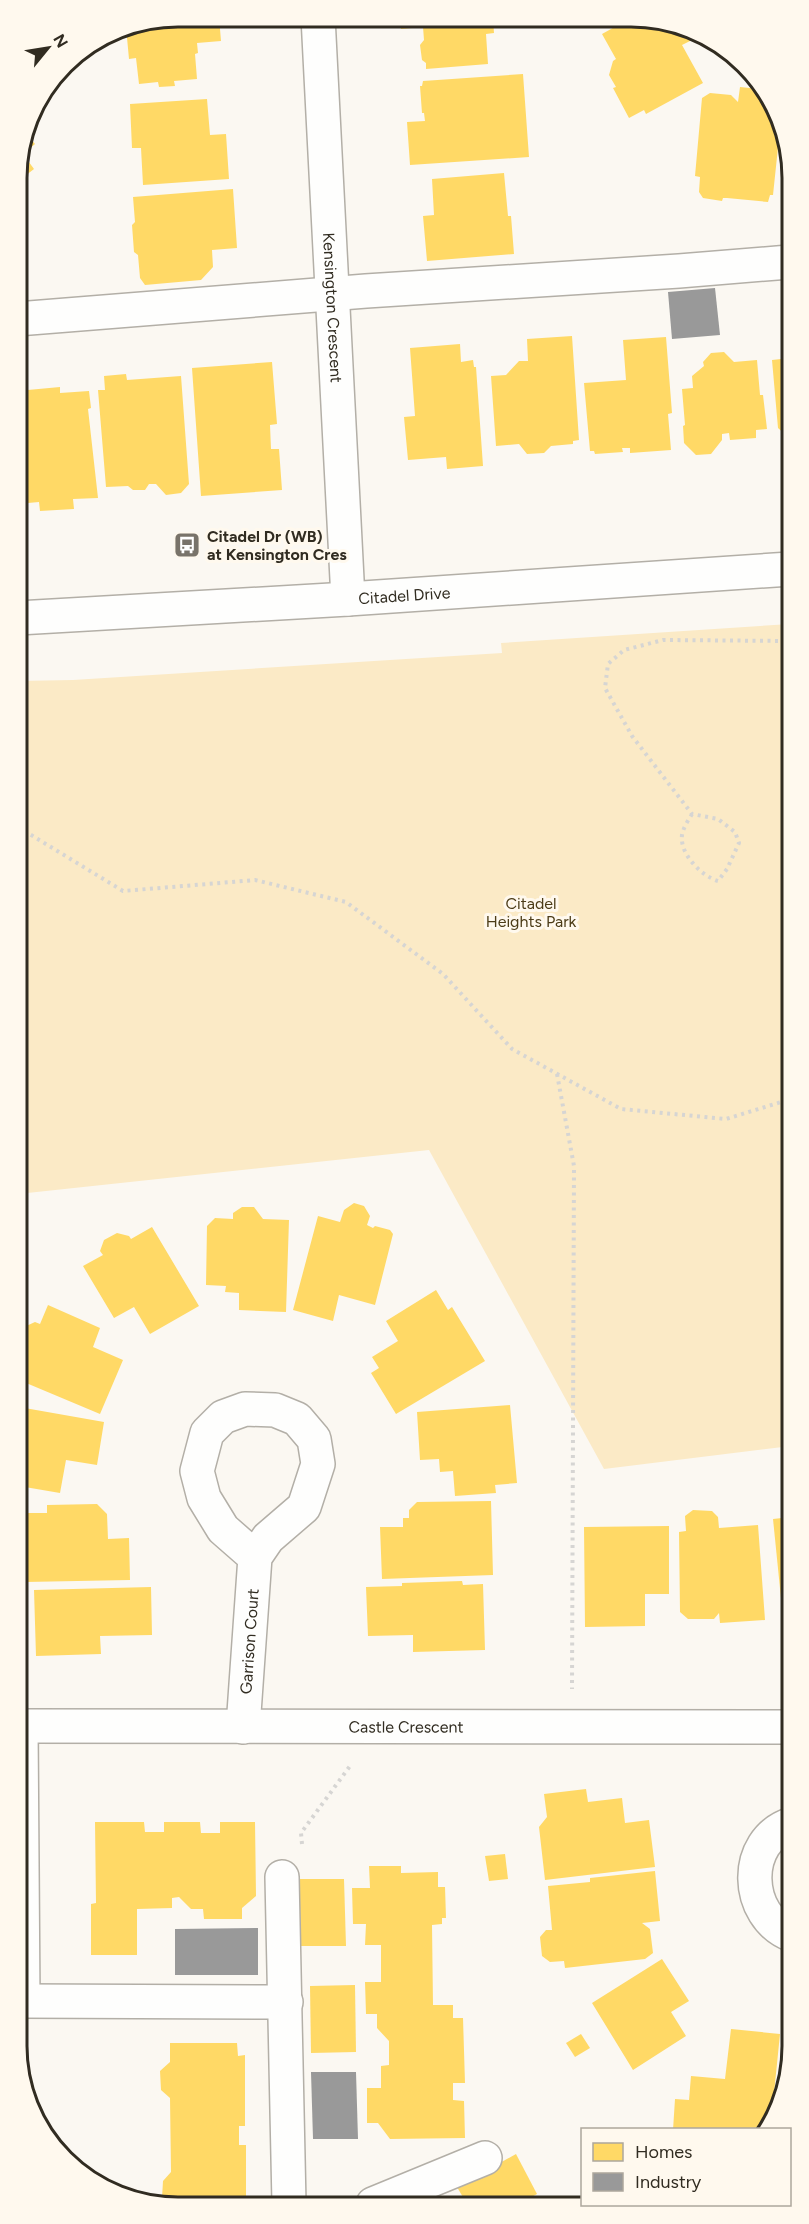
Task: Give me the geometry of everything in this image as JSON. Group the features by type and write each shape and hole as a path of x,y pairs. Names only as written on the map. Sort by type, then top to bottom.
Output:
{"street":[{"name":"Kensington Crescent","path":"319,27 348,599"},
{"path":"27,319 366,291 782,263"},
{"name":"Citadel Drive","path":"27,617 348,599 782,570"},
{"name":"Garrison Court","path":"243,1727 255,1557"},
{"name":"Castle Crescent","path":"27,1726 782,1726"},
{"path":"782,1830 771,1837 760,1852 754,1871 754,1890 761,1908 773,1923 782,1929"},
{"path":"282,1877 289,2197"},
{"name":"Castle Crescent","path":"27,2001 286,2002"},
{"path":"390,2197 485,2158"}],"path":[{"path":"692,814 682,832 684,852 707,878 718,881 727,869 739,843 735,832 718,819 692,814 632,736 605,688 608,664 624,650 663,640 782,641"},
{"path":"27,832 123,891 255,880 346,902 444,975 512,1048 621,1109 726,1119 782,1102"},
{"path":"556,1073 574,1166 571,1727"},
{"path":"301,1833 353,1761"}],"green space":[{"name":"Citadel Heights Park","path":"782,625 782,1447 604,1469 429,1150 27,1193 27,681 73,680 502,653 501,643"}],"building: Homes":[{"path":"220,27 221,41 197,43 198,53 195,54 197,79 174,81 175,86 159,87 158,82 139,84 136,58 129,59 127,36 129,35 158,28"},
{"path":"423,27 494,27 494,33 486,34 488,64 426,69 420,45 424,40"},
{"path":"615,27 631,27 651,28 689,38 692,40 682,45 703,83 646,114 644,110 629,118 613,88 616,87 609,75 613,61 616,59 602,34"},
{"path":"523,74 529,157 410,165 407,122 425,121 424,113 422,113 420,86 423,81"},
{"path":"740,87 753,88 774,129 778,146 773,195 770,195 768,202 727,198 723,198 722,201 703,198 699,192 700,177 695,176 702,98 710,93 731,95 738,102"},
{"path":"207,99 210,135 226,134 229,179 143,185 141,148 132,148 130,104"},
{"path":"28,160 34,169 27,174"},
{"path":"504,173 514,254 427,261 423,216 434,215 432,179"},
{"path":"233,189 237,248 212,250 213,267 201,280 145,285 140,278 138,255 134,252 133,197"},
{"path":"572,336 579,440 573,441 573,444 551,446 544,453 527,454 519,444 496,446 491,376 506,375 519,361 528,361 527,339"},
{"path":"666,337 672,413 668,414 671,450 630,453 630,448 622,448 623,452 595,454 594,451 590,451 584,383 626,380 623,340"},
{"path":"460,344 461,362 473,360 474,367 476,367 483,466 447,469 446,457 408,460 404,417 415,416 410,348"},
{"path":"724,352 734,362 757,360 760,395 763,395 767,429 756,430 756,438 730,440 729,433 722,434 722,440 711,454 696,455 684,443 682,389 693,388 692,376 704,366 703,362 711,353"},
{"path":"782,359 782,432 778,428 772,360"},
{"path":"272,362 277,424 270,425 271,449 279,449 282,490 201,496 192,368"},
{"path":"126,374 127,380 181,376 189,484 181,493 166,495 156,484 149,484 145,490 133,490 128,486 106,487 98,390 105,390 104,376"},
{"path":"60,387 60,393 89,391 91,408 88,409 98,498 73,499 74,509 40,511 39,502 27,503 27,390"},
{"path":"354,1203 364,1206 370,1216 367,1225 390,1230 393,1234 375,1305 339,1295 333,1321 293,1310 318,1216 340,1222 344,1210"},
{"path":"242,1207 254,1207 263,1219 289,1220 286,1312 239,1310 239,1293 225,1292 226,1286 206,1285 207,1226 215,1218 233,1219 233,1213"},
{"path":"152,1227 199,1306 150,1334 134,1307 114,1318 83,1266 103,1255 100,1251 104,1240 117,1233 129,1236 131,1239"},
{"path":"436,1290 448,1310 452,1307 485,1361 396,1414 371,1373 379,1368 372,1357 398,1341 386,1321"},
{"path":"48,1305 100,1328 93,1347 123,1360 100,1414 27,1383 27,1326 35,1322 40,1324"},
{"path":"510,1405 517,1483 495,1485 496,1493 455,1496 453,1471 440,1472 439,1459 420,1460 417,1412"},
{"path":"27,1408 104,1422 97,1465 66,1460 60,1493 27,1487"},
{"path":"491,1501 493,1575 382,1579 380,1527 403,1527 403,1518 409,1518 409,1510 417,1502"},
{"path":"97,1504 107,1514 108,1539 129,1538 130,1580 27,1582 27,1513 47,1513 47,1505"},
{"path":"693,1510 712,1511 718,1517 719,1528 758,1525 765,1620 720,1623 719,1613 714,1619 688,1619 680,1612 679,1532 686,1531 685,1516"},
{"path":"782,1518 782,1608 773,1519"},
{"path":"669,1526 669,1594 645,1594 645,1626 585,1627 584,1527"},
{"path":"462,1581 463,1585 483,1584 485,1650 413,1652 413,1635 368,1636 366,1587"},
{"path":"151,1587 152,1635 100,1636 101,1654 36,1656 34,1590"},
{"path":"586,1789 588,1802 622,1798 625,1823 649,1820 655,1867 545,1880 539,1827 547,1817 544,1794"},
{"path":"95,1822 144,1822 145,1832 164,1832 164,1822 200,1822 201,1833 220,1833 220,1822 255,1822 256,1896 242,1908 242,1919 204,1919 203,1909 191,1909 179,1897 172,1898 172,1908 137,1909 137,1955 91,1955 91,1904 96,1903"},
{"path":"505,1854 508,1879 489,1881 485,1856"},
{"path":"369,1866 401,1866 401,1873 438,1872 438,1887 445,1887 446,1918 442,1918 442,1924 432,1925 433,2005 453,2005 453,2018 463,2018 465,2083 453,2083 453,2100 464,2101 465,2138 390,2139 378,2123 367,2123 367,2088 381,2088 381,2066 389,2065 389,2041 377,2028 377,2014 366,2014 365,1982 381,1982 381,1945 365,1945 366,1924 353,1924 352,1888 370,1888"},
{"path":"655,1871 660,1921 642,1923 650,1929 653,1953 645,1959 565,1968 564,1961 550,1962 542,1956 540,1937 546,1930 552,1930 548,1886 590,1882 590,1878"},
{"path":"299,1879 344,1879 346,1946 301,1946"},
{"path":"662,1959 689,2001 671,2012 686,2036 633,2070 592,2003"},
{"path":"355,1985 356,2052 311,2053 310,1986"},
{"path":"731,2029 780,2034 774,2095 758,2128 673,2128 675,2099 689,2100 691,2076 725,2079"},
{"path":"581,2034 590,2048 575,2057 566,2043"},
{"path":"170,2043 237,2043 238,2056 245,2055 245,2126 239,2126 239,2145 246,2145 246,2197 162,2196 163,2181 171,2172 170,2098 161,2090 160,2071 170,2062"},
{"path":"516,2154 537,2194 532,2197 463,2197 457,2187"},
{"path":"432,2190 436,2197 419,2197"}],"building: Industry":[{"path":"715,288 720,335 672,339 668,292"},
{"path":"258,1928 258,1975 175,1975 175,1929"},
{"path":"311,2072 356,2072 358,2139 313,2139"}],"place":[{"name":"Citadel Dr (WB) at Kensington Cres","path":"187,545"}]}
